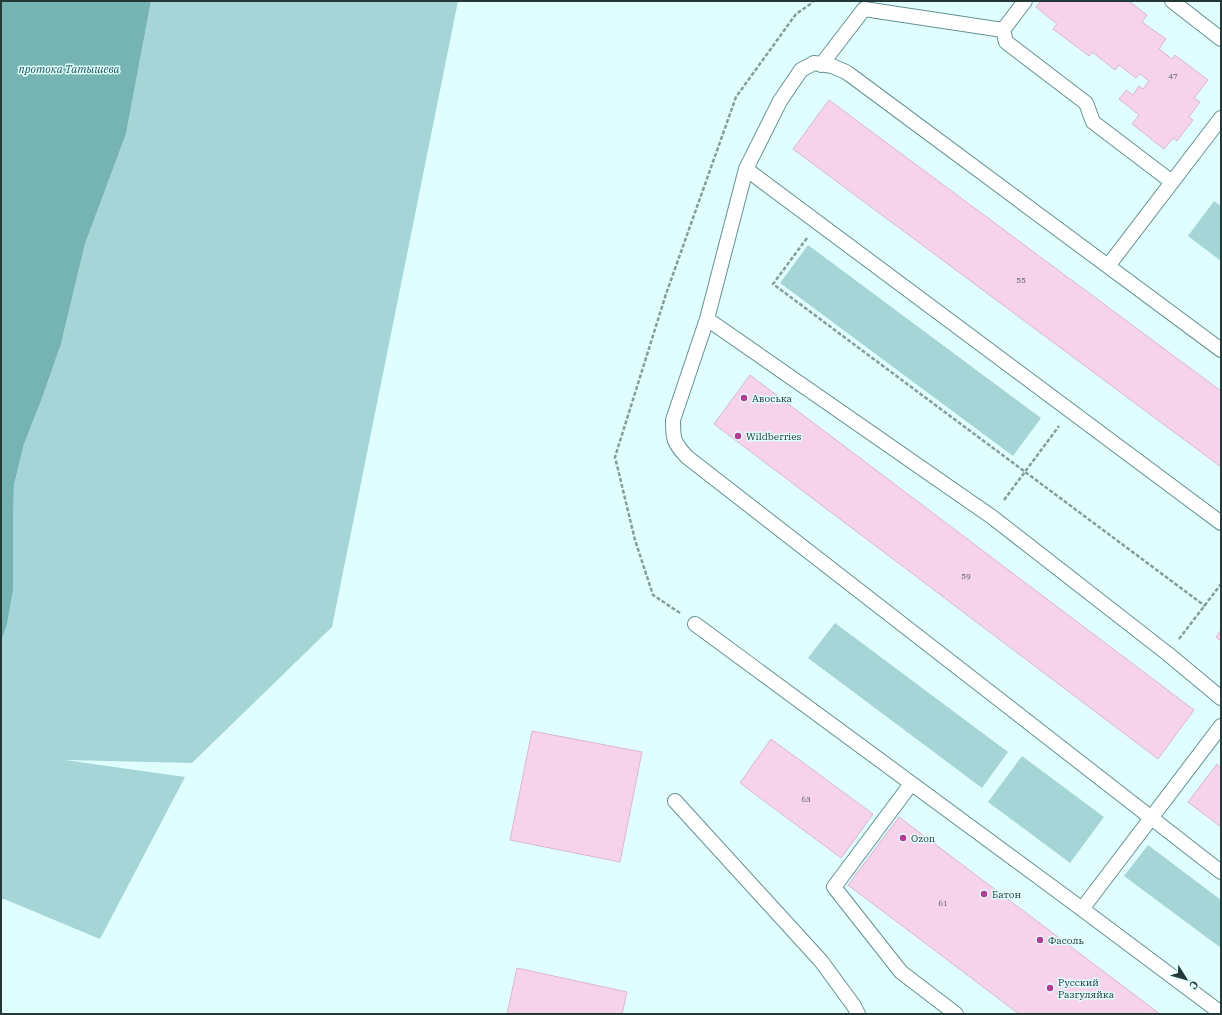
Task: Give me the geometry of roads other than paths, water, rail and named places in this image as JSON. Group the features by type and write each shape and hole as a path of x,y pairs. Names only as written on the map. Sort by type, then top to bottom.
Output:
{"lane":[{"path":"1003,30 1025,1"},
{"path":"1172,1 1221,39"},
{"path":"821,65 864,9 1003,30"},
{"path":"1003,30 1006,42 1086,103 1093,122 1172,182"},
{"path":"1221,350 854,77 832,66 814,63 801,70 780,101 746,169 707,319 673,420 673,436 677,447 687,457 1221,872"},
{"path":"1108,266 1221,118"},
{"path":"746,169 1221,523"},
{"path":"707,319 992,517 1168,654 1221,698"},
{"path":"695,624 1221,1013"},
{"path":"1082,909 1221,726"},
{"path":"911,784 834,887 901,972 956,1014"},
{"path":"675,801 821,961 854,1006 858,1014"}],"water":[{"name":"протока Татышева","path":"1,1 151,1 126,134 85,244 61,344 24,444 14,485 13,590 7,625 1,641"}],"place":[{"name":"Авоська","path":"744,398"},
{"name":"Wildberries","path":"738,436"},
{"name":"Ozon","path":"903,838"},
{"name":"Батон","path":"984,894"},
{"name":"Фасоль","path":"1040,940"},
{"name":"Русский Разгуляйка","path":"1050,988"}]}
